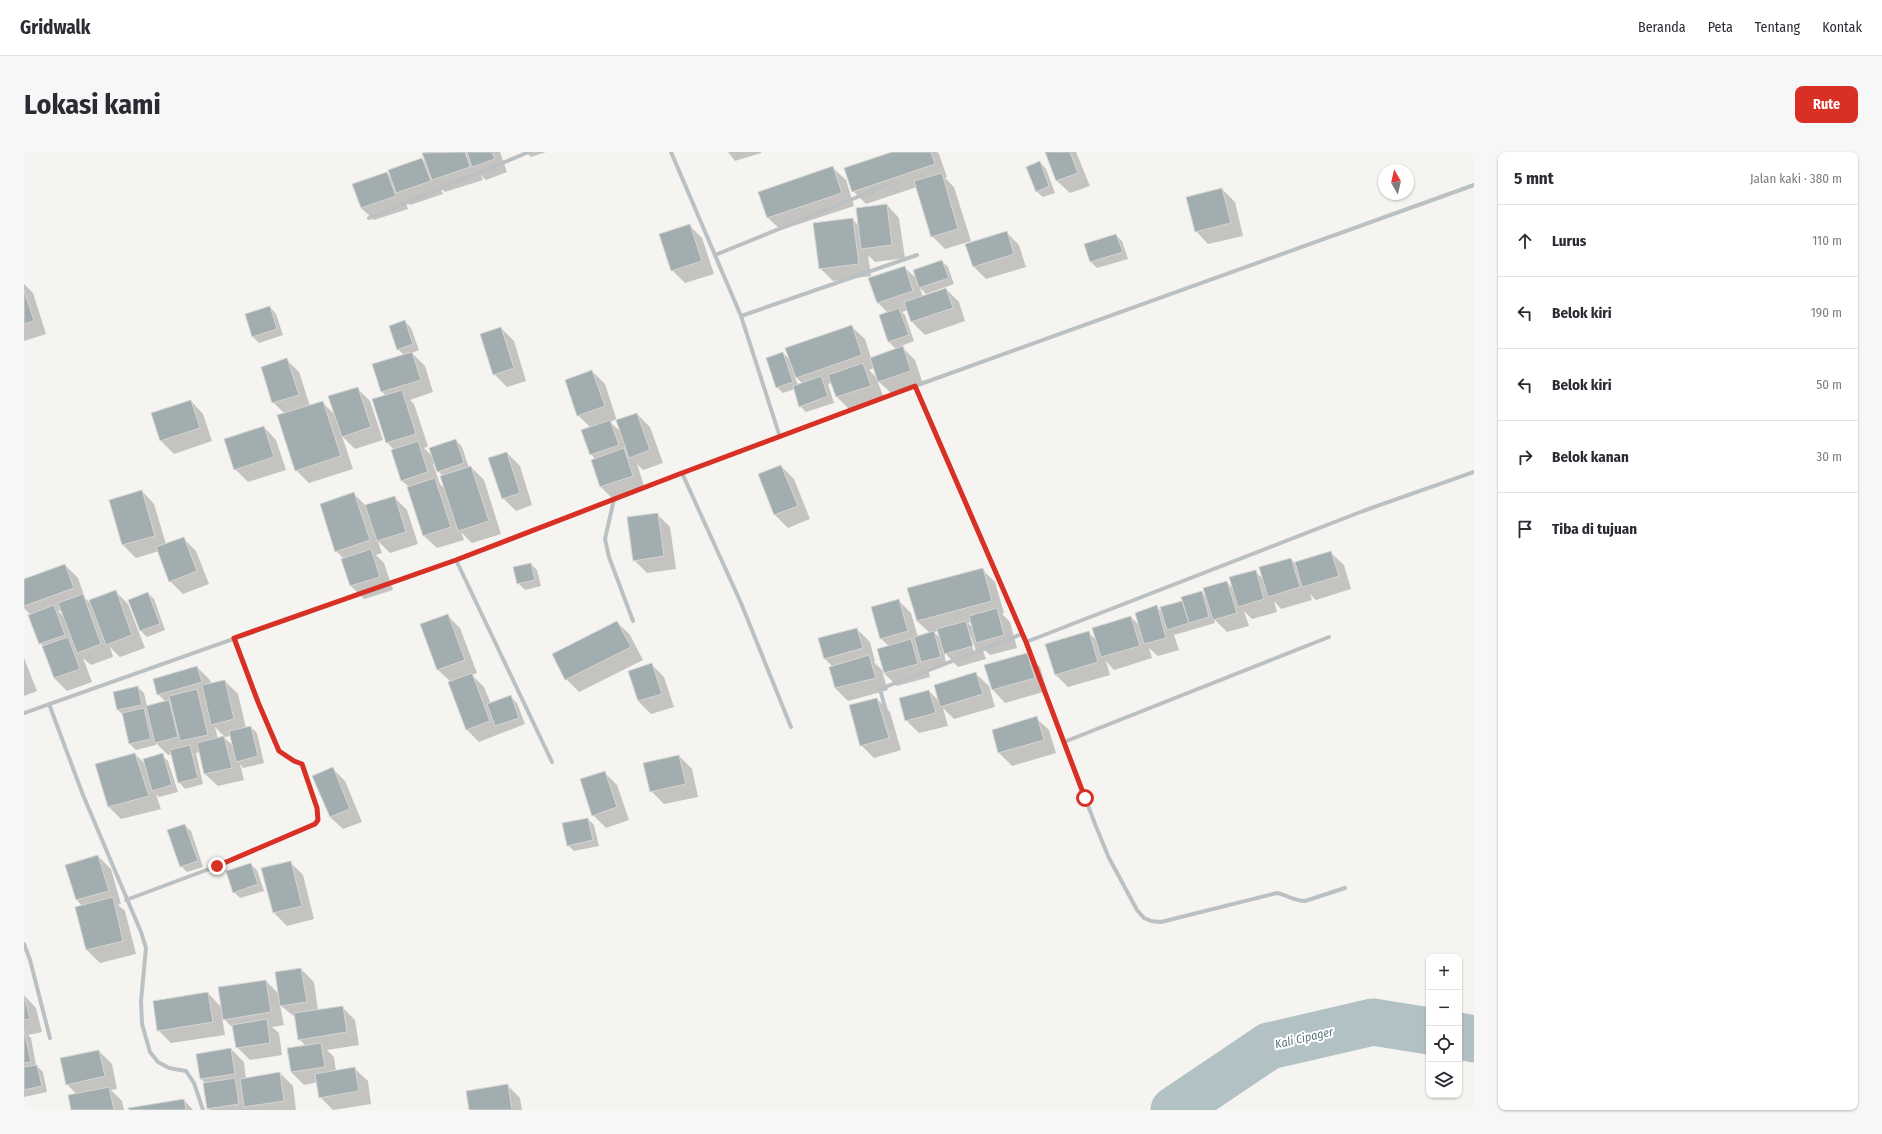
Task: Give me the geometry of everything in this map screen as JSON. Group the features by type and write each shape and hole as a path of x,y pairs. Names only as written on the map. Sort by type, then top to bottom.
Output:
{"street":[{"path":"368,218 529,152"},
{"path":"670,152 742,316 780,437"},
{"path":"715,255 886,185"},
{"path":"24,713 456,560 682,473 915,386 1474,185"},
{"path":"742,316 917,255"},
{"path":"915,386 1026,642 1109,858 1137,910 1144,918 1151,921 1161,922 1277,893 1284,894 1298,901 1305,901 1345,888"},
{"path":"1026,642 1349,516 1474,472"},
{"path":"682,473 741,603 791,727"},
{"path":"614,499 605,539 609,557 633,621"},
{"path":"456,560 552,762"},
{"path":"891,729 880,689 1022,634"},
{"path":"1064,742 1329,637"},
{"path":"126,900 217,866 315,824 318,820 317,808 302,764 294,761 279,751 258,702 234,638"},
{"path":"49,704 82,795 141,932 146,948 141,1001 142,1024 150,1052 158,1062 168,1068 186,1071 194,1083 203,1110"},
{"path":"24,944 30,960 50,1038"}],"building":[{"path":"465,152 470,167 432,180 422,153"},
{"path":"467,152 492,152 495,159 472,167"},
{"path":"892,152 931,152 935,164 852,192 844,168"},
{"path":"1045,152 1070,152 1078,173 1056,181"},
{"path":"422,158 431,181 396,193 388,170"},
{"path":"1040,161 1049,186 1036,192 1026,167"},
{"path":"833,166 842,193 767,218 758,192"},
{"path":"387,172 396,196 361,208 352,184"},
{"path":"942,173 958,229 931,237 914,181"},
{"path":"1222,188 1231,223 1195,232 1186,197"},
{"path":"887,204 892,245 861,249 856,208"},
{"path":"853,218 859,264 819,269 813,223"},
{"path":"690,224 702,261 671,271 659,234"},
{"path":"1007,231 1014,254 973,267 965,244"},
{"path":"1116,234 1123,252 1090,262 1084,244"},
{"path":"942,260 949,278 919,288 913,270"},
{"path":"905,266 913,291 877,303 868,278"},
{"path":"946,288 953,308 911,322 904,302"},
{"path":"24,290 34,321 24,324"},
{"path":"270,306 277,329 252,337 245,314"},
{"path":"899,308 909,335 888,342 879,315"},
{"path":"405,320 413,344 397,350 389,326"},
{"path":"852,325 862,355 796,378 785,348"},
{"path":"501,327 514,368 493,375 480,334"},
{"path":"903,346 911,371 878,382 870,358"},
{"path":"412,352 421,380 381,392 372,364"},
{"path":"783,352 793,382 776,388 766,358"},
{"path":"287,358 299,395 272,403 261,367"},
{"path":"863,363 871,386 836,397 828,375"},
{"path":"592,370 605,406 577,416 565,380"},
{"path":"821,376 828,396 799,407 793,386"},
{"path":"358,387 371,427 342,437 328,396"},
{"path":"402,390 416,434 386,443 372,399"},
{"path":"191,400 200,428 160,441 151,413"},
{"path":"323,401 341,456 295,471 277,415"},
{"path":"637,413 650,450 629,458 616,420"},
{"path":"610,420 619,445 590,455 581,430"},
{"path":"264,426 274,457 234,470 224,439"},
{"path":"456,439 464,463 437,472 429,448"},
{"path":"418,441 428,472 401,481 391,450"},
{"path":"624,448 633,476 600,487 591,460"},
{"path":"507,452 520,493 502,499 488,458"},
{"path":"781,465 798,506 774,515 758,474"},
{"path":"471,466 489,521 458,531 440,476"},
{"path":"435,478 451,527 423,536 407,487"},
{"path":"142,490 155,536 122,545 109,500"},
{"path":"354,492 370,540 335,552 320,504"},
{"path":"395,496 406,532 377,541 365,505"},
{"path":"658,513 664,556 633,561 627,517"},
{"path":"184,537 197,571 169,582 156,547"},
{"path":"371,549 380,577 350,586 341,559"},
{"path":"1331,551 1339,576 1302,587 1295,562"},
{"path":"1291,558 1300,587 1268,597 1259,567"},
{"path":"531,563 535,580 517,584 513,567"},
{"path":"65,564 74,588 24,606 24,579"},
{"path":"983,568 992,601 917,621 907,588"},
{"path":"1256,570 1264,599 1238,607 1229,577"},
{"path":"1227,581 1237,613 1213,620 1203,588"},
{"path":"116,590 132,635 106,645 89,600"},
{"path":"1202,591 1209,617 1189,623 1181,597"},
{"path":"148,592 160,624 140,631 128,600"},
{"path":"83,594 101,644 77,653 58,603"},
{"path":"899,599 908,631 880,639 871,607"},
{"path":"1182,601 1189,623 1167,630 1160,607"},
{"path":"54,605 65,635 39,644 28,615"},
{"path":"1157,605 1166,638 1144,644 1135,613"},
{"path":"997,608 1004,635 976,643 969,616"},
{"path":"448,614 465,660 437,670 420,624"},
{"path":"1131,616 1140,646 1101,657 1092,628"},
{"path":"617,621 631,647 565,680 552,654"},
{"path":"966,621 973,646 944,654 937,629"},
{"path":"857,628 863,648 824,659 818,638"},
{"path":"934,631 941,657 921,662 914,637"},
{"path":"1089,631 1098,662 1055,675 1045,644"},
{"path":"68,637 80,669 54,678 42,646"},
{"path":"911,639 918,664 884,673 877,649"},
{"path":"1027,653 1035,678 992,690 984,665"},
{"path":"869,655 876,678 835,688 829,667"},
{"path":"652,663 662,694 638,701 628,671"},
{"path":"197,666 202,682 157,695 153,679"},
{"path":"976,672 983,694 940,707 934,685"},
{"path":"472,673 490,721 466,730 448,682"},
{"path":"225,680 234,719 211,725 202,685"},
{"path":"138,686 142,705 117,710 113,692"},
{"path":"197,689 208,735 180,741 169,696"},
{"path":"929,690 936,713 905,721 899,698"},
{"path":"511,695 519,718 495,726 487,704"},
{"path":"877,698 889,738 860,746 849,705"},
{"path":"169,700 178,737 155,743 146,706"},
{"path":"144,708 151,739 129,744 122,713"},
{"path":"1037,716 1044,740 998,753 992,730"},
{"path":"251,726 258,756 236,762 229,731"},
{"path":"224,736 232,768 204,774 197,743"},
{"path":"190,745 198,778 178,783 170,750"},
{"path":"135,753 149,796 108,807 95,764"},
{"path":"163,753 172,785 152,791 143,759"},
{"path":"679,755 686,784 650,792 643,763"},
{"path":"333,767 350,809 330,817 312,776"},
{"path":"605,771 617,807 592,816 580,779"},
{"path":"588,818 593,840 567,846 562,823"},
{"path":"185,824 198,861 180,867 167,830"},
{"path":"98,855 109,891 76,900 65,865"},
{"path":"291,861 302,906 273,913 261,868"},
{"path":"251,863 258,884 233,893 226,871"},
{"path":"113,897 123,941 86,950 75,907"},
{"path":"301,968 307,1002 280,1006 275,972"},
{"path":"266,980 271,1012 223,1020 218,987"},
{"path":"208,992 213,1022 157,1031 153,1001"},
{"path":"24,995 30,1019 24,1020"},
{"path":"343,1006 347,1032 298,1040 294,1013"},
{"path":"267,1019 270,1043 236,1048 232,1025"},
{"path":"24,1030 31,1062 24,1063"},
{"path":"321,1043 325,1067 291,1072 287,1048"},
{"path":"231,1048 235,1074 200,1079 196,1054"},
{"path":"99,1050 105,1076 66,1085 60,1058"},
{"path":"37,1065 42,1086 24,1090 24,1067"},
{"path":"355,1067 359,1091 319,1098 315,1074"},
{"path":"280,1072 284,1101 244,1107 240,1079"},
{"path":"235,1078 239,1104 207,1109 203,1083"},
{"path":"508,1084 512,1110 469,1110 466,1091"},
{"path":"109,1087 114,1110 71,1110 68,1095"},
{"path":"184,1099 186,1110 129,1110 128,1108"}],"waterway":[{"name":"Kali Cipager","path":"1174,1110 1269,1046 1373,1022 1426,1031"},
{"name":"Kali Cipager","path":"1462,1037 1474,1039"}],"route":[{"path":"217,866 315,824 318,820 317,808 302,764 294,761 279,751 258,702 234,638 299,617 456,560 682,473 915,386 1026,642 1085,798"}]}
